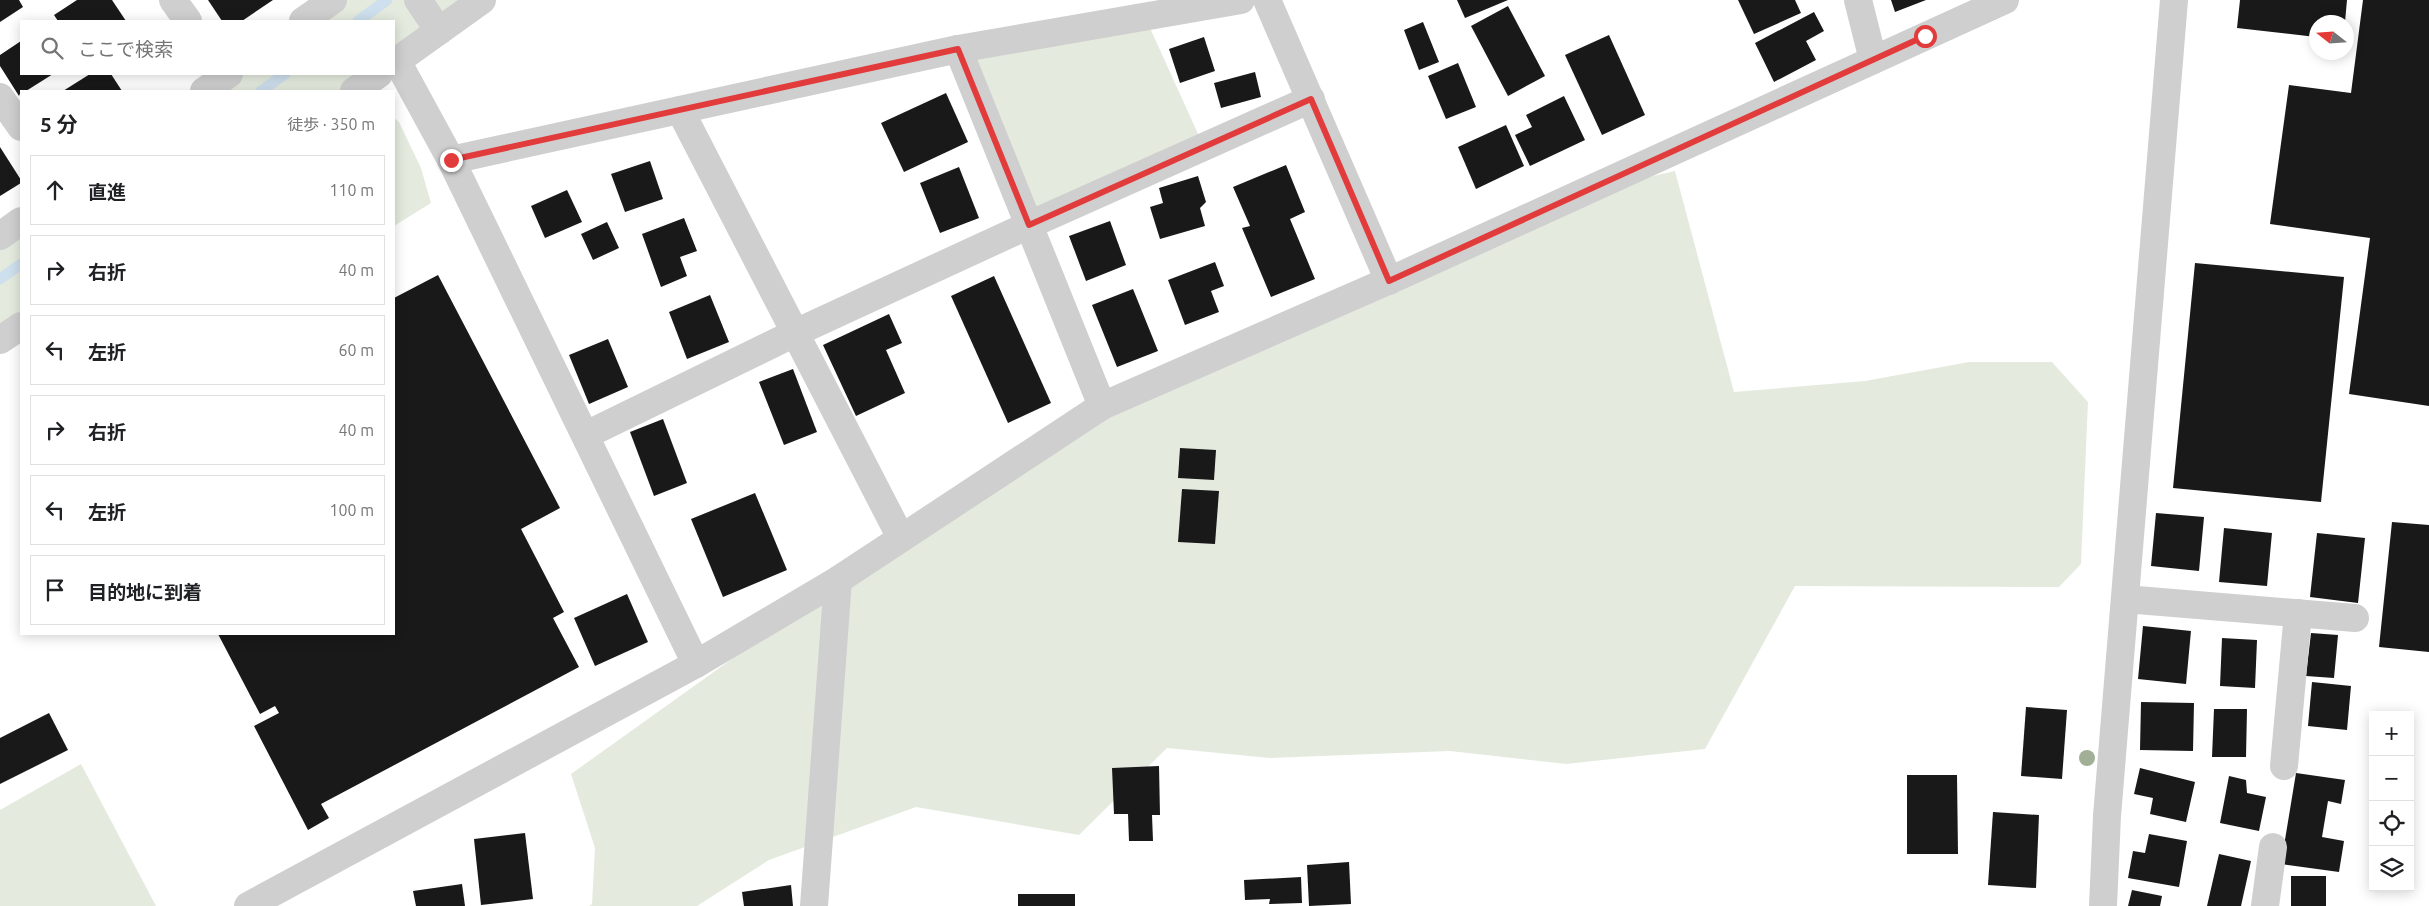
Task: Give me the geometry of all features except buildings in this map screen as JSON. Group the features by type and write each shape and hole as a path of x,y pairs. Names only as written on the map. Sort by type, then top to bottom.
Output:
{"street":[{"path":"173,0 187,20"},
{"path":"304,20 334,0"},
{"path":"418,0 439,31"},
{"path":"395,62 482,0"},
{"path":"451,160 958,49 1241,0"},
{"path":"1267,0 1389,281"},
{"path":"1858,0 1873,60"},
{"path":"248,906 696,664 838,580 1102,406 1389,281 2005,0"},
{"path":"2103,906 2107,816 2174,0"},
{"path":"958,49 1102,406"},
{"path":"395,74 451,160 696,664"},
{"path":"205,90 226,75"},
{"path":"355,90 377,75"},
{"path":"0,97 20,126"},
{"path":"586,436 795,333 1029,225 1311,99"},
{"path":"680,110 901,538"},
{"path":"0,236 20,222"},
{"path":"0,340 20,327"},
{"path":"814,906 838,580"},
{"path":"2125,599 2355,618"},
{"path":"2284,766 2298,613"},
{"path":"2265,906 2273,847"}],"shaded area":[{"path":"333,0 481,0 395,61 395,20 304,20"},
{"path":"1145,17 1204,147 1024,213 958,49"},
{"path":"228,75 377,75 355,90 205,90"},
{"path":"395,119 399,122 421,168 431,203 395,225"},
{"path":"1675,171 1734,392 1865,381 1969,362 2052,362 2088,402 2081,564 2059,587 1795,586 1705,749 1566,764 1450,751 1270,758 1167,748 1079,835 916,807 769,860 697,906 589,906 592,904 595,848 571,774 901,538 1102,406 1584,192"},
{"path":"20,222 20,327 0,340 0,236"},
{"path":"81,764 156,906 0,906 0,810"}],"waterway":[{"path":"359,20 387,0"},
{"path":"262,90 284,75"},
{"path":"0,279 20,265"}],"route":[{"path":"451,160 958,49 1029,225 1311,99 1389,281 1925,36"}]}
